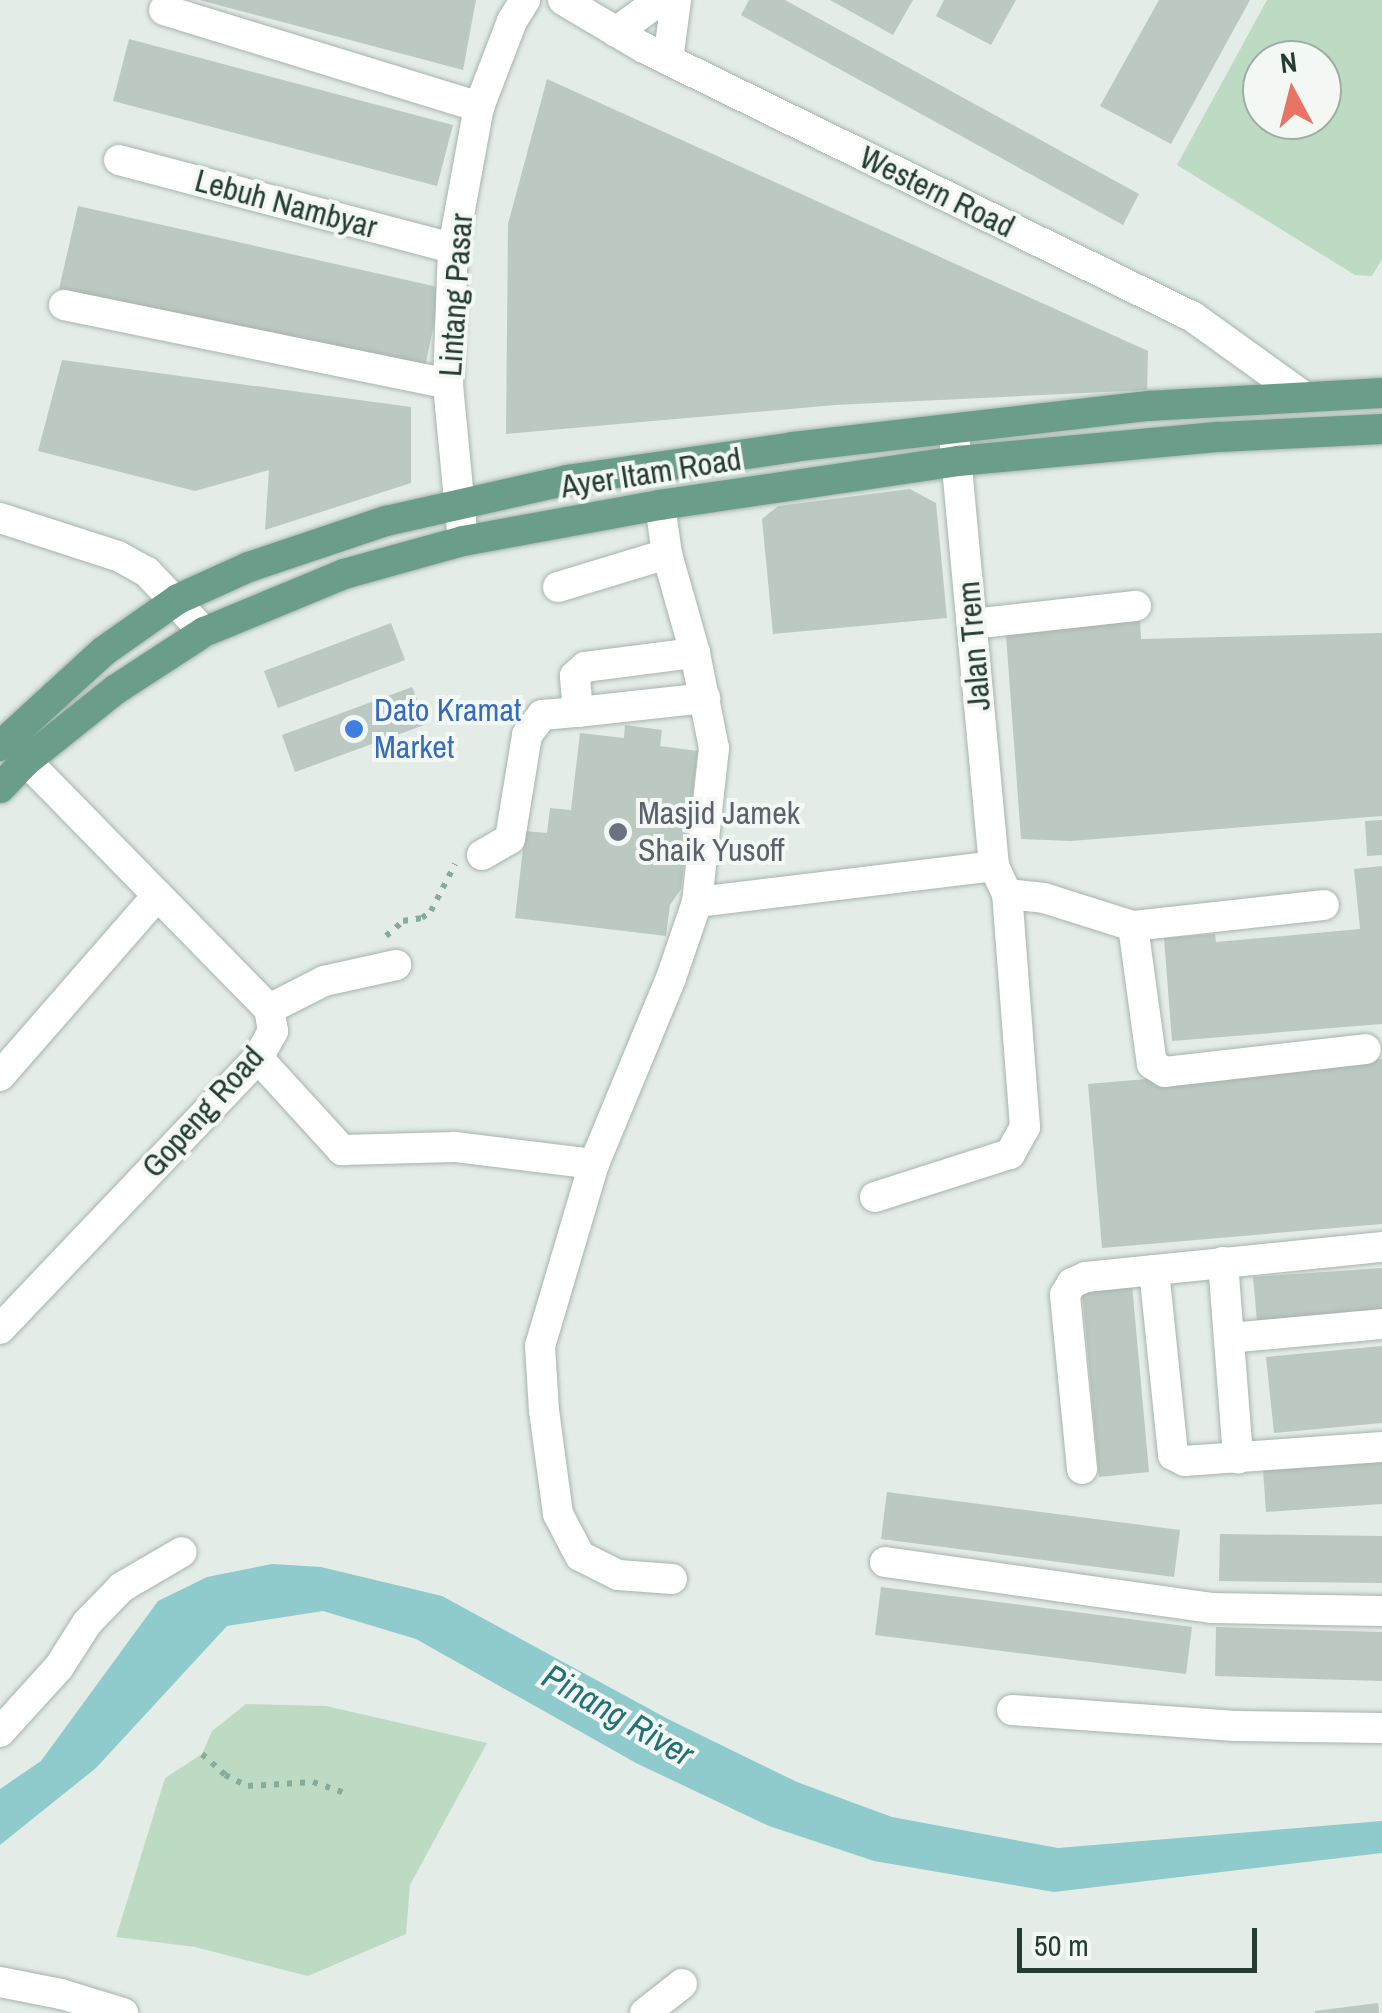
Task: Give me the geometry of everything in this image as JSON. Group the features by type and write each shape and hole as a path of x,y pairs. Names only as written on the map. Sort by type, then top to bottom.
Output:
{"main road":[{"name":"Ayer Itam Road","path":"0,788 13,753 104,652 178,599 249,566 386,521 568,480 953,428 1149,406 1382,393"},
{"name":"Ayer Itam Road","path":"13,753 204,632 344,574 464,541 660,506 958,461 1219,437 1382,429"}],"street":[{"name":"Lintang Pasar","path":"464,541 448,384 452,248 479,107 524,0"},
{"name":"Western Road","path":"563,0 668,60 1192,317 1303,396"},
{"path":"616,32 660,0"},
{"path":"668,60 676,0"},
{"path":"164,10 479,107"},
{"name":"Lebuh Nambyar","path":"119,160 452,248"},
{"path":"64,305 448,384"},
{"name":"Jalan Trem","path":"953,428 994,866 1007,894"},
{"path":"660,506 667,554 695,653 714,748 697,902 594,1164 540,1346 558,1514 580,1556 618,1575 672,1579"},
{"path":"0,518 118,556 147,572 178,599 204,632"},
{"path":"558,587 667,554"},
{"path":"972,624 1136,606"},
{"path":"578,712 575,676 585,667 695,653"},
{"path":"482,855 510,839 527,736 542,715 705,698"},
{"name":"Gopeng Road","path":"0,1329 258,1058 273,1032 270,1009 13,753"},
{"path":"697,902 994,866"},
{"path":"874,1197 1010,1154 1025,1127 1007,894 1044,898 1133,926 1324,905"},
{"path":"0,1076 158,895"},
{"path":"1133,926 1152,1064 1165,1072 1366,1049"},
{"path":"270,1009 324,981 383,967"},
{"path":"258,1058 342,1150 454,1147 594,1164"},
{"path":"1082,1469 1066,1295 1072,1284 1086,1278 1382,1246"},
{"path":"1223,1262 1238,1458"},
{"path":"1154,1270 1173,1456 1185,1462 1382,1447"},
{"path":"1229,1338 1382,1324"},
{"path":"0,1732 59,1667 87,1623 122,1587 182,1552"},
{"path":"885,1562 1213,1608 1382,1611"},
{"path":"1012,1710 1235,1726 1382,1728"},
{"path":"0,1982 61,1994 123,2013"},
{"path":"644,2013 682,1984"}],"path":[{"path":"383,967 388,932 403,921 422,918 432,911 454,865 465,856 482,855"},
{"path":"202,1754 225,1775 248,1786 312,1782 342,1792"}],"green space":[{"path":"1267,0 1382,0 1382,259 1372,276 1355,275 1177,165 1242,46 1242,140 1342,140 1342,40 1245,40"},
{"path":"246,1704 326,1706 487,1743 410,1885 406,1934 308,1976 195,1947 116,1937 165,1778 202,1754 212,1731"}],"water":[{"name":"Pinang River","path":"272,1564 321,1567 442,1596 668,1719 797,1782 892,1817 1058,1848 1382,1821 1382,1853 1054,1892 874,1861 769,1826 636,1763 416,1639 323,1611 227,1626 96,1768 0,1845 0,1789 41,1761 158,1601 207,1577"}],"building":[{"path":"199,0 476,0 463,70"},
{"path":"749,0 785,0 1139,194 1123,225 741,15"},
{"path":"830,0 913,0 893,35"},
{"path":"944,0 1016,0 991,45 936,16"},
{"path":"1159,0 1250,0 1171,144 1100,106"},
{"path":"129,39 453,125 437,186 113,101"},
{"path":"547,79 1148,351 1147,390 835,405 506,434 508,224"},
{"path":"78,206 442,288 424,371 59,289"},
{"path":"62,360 411,407 411,483 265,530 269,470 195,491 38,451"},
{"path":"910,489 936,503 947,618 773,634 762,519 778,506"},
{"path":"1140,620 1141,639 1382,633 1382,816 1071,841 1021,839 1006,635"},
{"name":"Dato Kramat Market","path":"391,623 405,660 278,708 264,671"},
{"name":"Dato Kramat Market","path":"412,687 427,724 295,772 282,735"},
{"name":"Masjid Jamek Shaik Yusoff","path":"625,725 662,730 660,746 698,751 681,889 670,905 666,936 515,918 525,831 547,833 550,808 571,810 580,733 624,738"},
{"path":"1382,820 1382,855 1367,856 1365,821"},
{"path":"1382,866 1382,1024 1172,1041 1164,938 1215,934 1216,942 1360,929 1354,869"},
{"path":"1382,1059 1382,1224 1102,1248 1088,1084"},
{"path":"1382,1268 1382,1312 1257,1321 1253,1277"},
{"path":"1132,1285 1149,1472 1099,1477 1082,1289"},
{"path":"1382,1346 1382,1423 1274,1433 1266,1357"},
{"path":"1382,1461 1382,1504 1266,1512 1263,1470"},
{"path":"887,1492 1180,1530 1174,1577 881,1539"},
{"path":"1220,1534 1382,1536 1382,1583 1219,1581"},
{"path":"881,1587 1192,1627 1186,1674 875,1635"},
{"path":"1216,1627 1382,1632 1382,1681 1215,1676"},
{"path":"1378,2003 1379,2013 1315,2013 1315,2011"}],"place":[{"name":"Dato Kramat Market","path":"354,729"},
{"name":"Masjid Jamek Shaik Yusoff","path":"618,832"}]}
